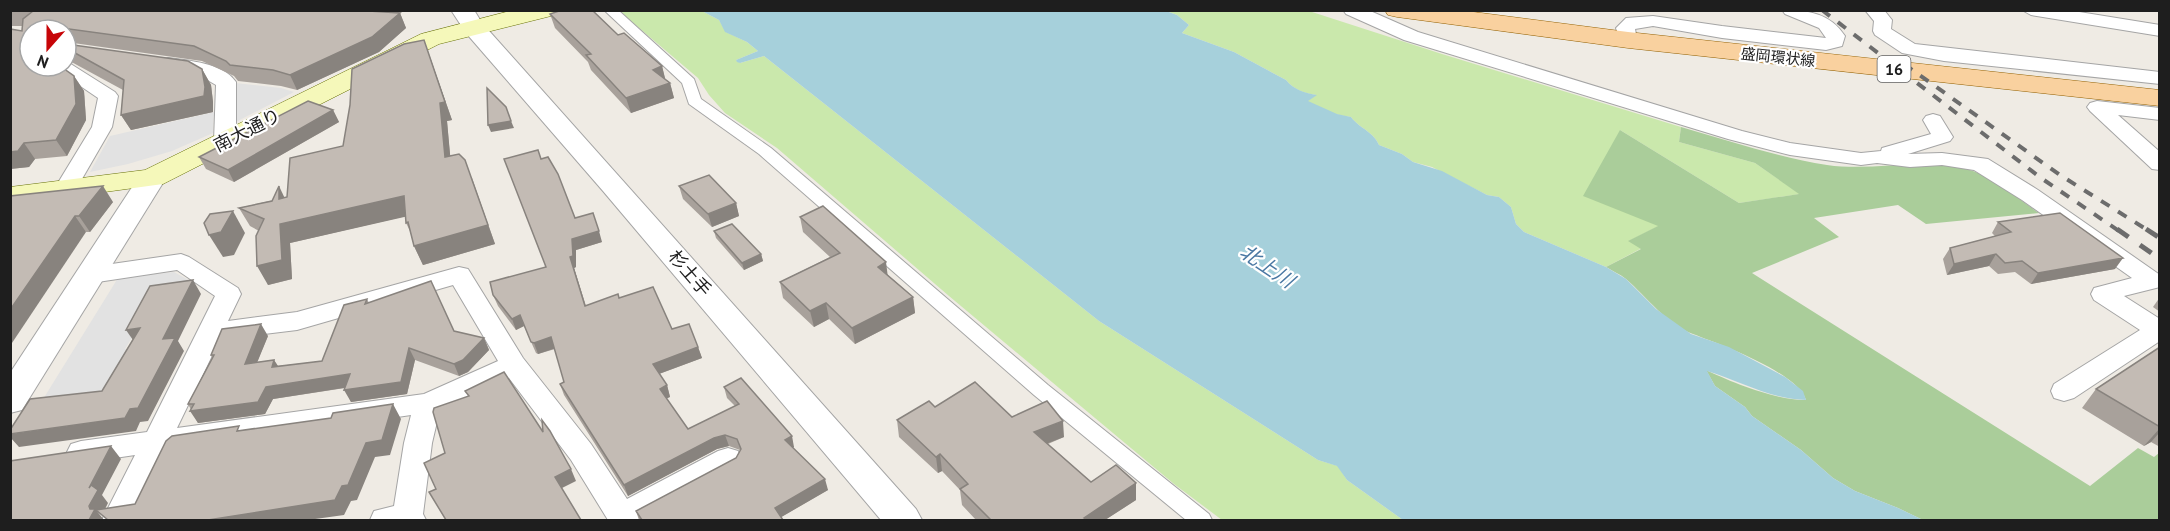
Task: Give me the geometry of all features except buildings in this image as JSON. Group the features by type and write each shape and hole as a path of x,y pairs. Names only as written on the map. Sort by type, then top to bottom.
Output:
{"main road":[{"name":"南大通り","path":"10,196 153,178 430,39 464,16 546,10"},
{"name":"盛岡環状線","path":"1398,10 1628,40 2160,98"}],"street":[{"path":"610,10 689,82 694,101 765,151 1041,390 1201,520"},
{"path":"1352,10 1411,36 1735,135 1827,155 1861,159 1876,157 1943,137 1933,120"},
{"path":"1628,40 1625,28 1632,22 1653,21 1722,32 1826,44 1835,42 1836,36 1825,24 1791,10"},
{"path":"1874,10 1883,20 1882,31 1910,49 1944,55 2160,78"},
{"path":"2031,10 2160,31"},
{"name":"杉土手","path":"464,16 903,520"},
{"path":"146,61 202,69 226,82 225,141"},
{"path":"64,191 102,127 108,96 78,77"},
{"path":"2157,160 2097,108 2160,114"},
{"path":"1876,157 1910,161 1942,159 1980,164 2030,195 2152,282 2103,294 2158,330 2064,392"},
{"path":"10,401 153,178"},
{"path":"91,275 181,262 229,294 117,520"},
{"path":"210,332 297,321 459,275 514,365 581,452 623,518 728,459"},
{"path":"56,455 429,403 514,365"},
{"path":"401,519 429,403"}],"green space":[{"path":"619,11 702,11 719,20 726,32 747,42 758,51 736,60 740,63 764,56 1099,321 1318,460 1338,466 1347,480 1403,520 1222,520 1174,484 949,296 777,148 725,113 698,78"},
{"path":"1166,11 1309,11 1681,127 1679,142 1755,163 1800,194 1739,203 1620,130 1659,226 1629,241 1642,248 1606,267 1524,232 1516,224 1511,207 1499,197 1487,195 1432,167 1413,162 1402,154 1379,145 1373,136 1351,117 1322,110 1307,101 1316,95 1296,89 1286,80 1234,52 1182,33 1189,25 1177,15"},
{"path":"1681,127 1772,153 1827,165 1864,167 1919,164 1973,171 1990,179 2039,213 1926,224 1898,205 1814,218 1839,237 1752,273 2090,486 2138,448 2154,457 2159,453 2159,520 1923,520 1855,491 1833,478 1801,450 1752,416 1745,407 1715,386 1706,370 1769,394 1806,400 1800,390 1773,369 1683,330 1657,310 1626,279 1606,267 1641,249 1628,241 1658,226 1583,196 1620,130 1739,203 1799,194 1755,163 1679,142"}],"shaded area":[{"path":"235,83 281,88 294,92 232,124"},
{"path":"214,112 213,133 172,151 90,172 110,136"},
{"path":"174,272 194,283 161,289 125,349 134,349 104,402 37,409 118,278"}],"water":[{"name":"北上川","path":"702,11 1166,11 1177,15 1189,25 1182,33 1234,52 1286,80 1296,89 1317,95 1308,101 1337,114 1351,117 1373,136 1379,145 1402,154 1413,162 1442,171 1487,195 1499,197 1511,207 1516,224 1524,232 1606,267 1626,279 1656,309 1691,334 1729,347 1785,377 1803,391 1806,400 1781,397 1707,371 1715,386 1745,407 1752,416 1801,450 1833,478 1855,491 1923,520 1403,520 1347,480 1337,466 1318,460 1099,321 764,56 737,62 736,60 758,51 747,42 725,32 719,20"}],"railway":[{"path":"1822,10 2041,178 2119,231"},
{"path":"1904,64 2060,175 2149,231"},
{"path":"2117,229 2160,259"},
{"path":"2146,229 2160,238"}]}
